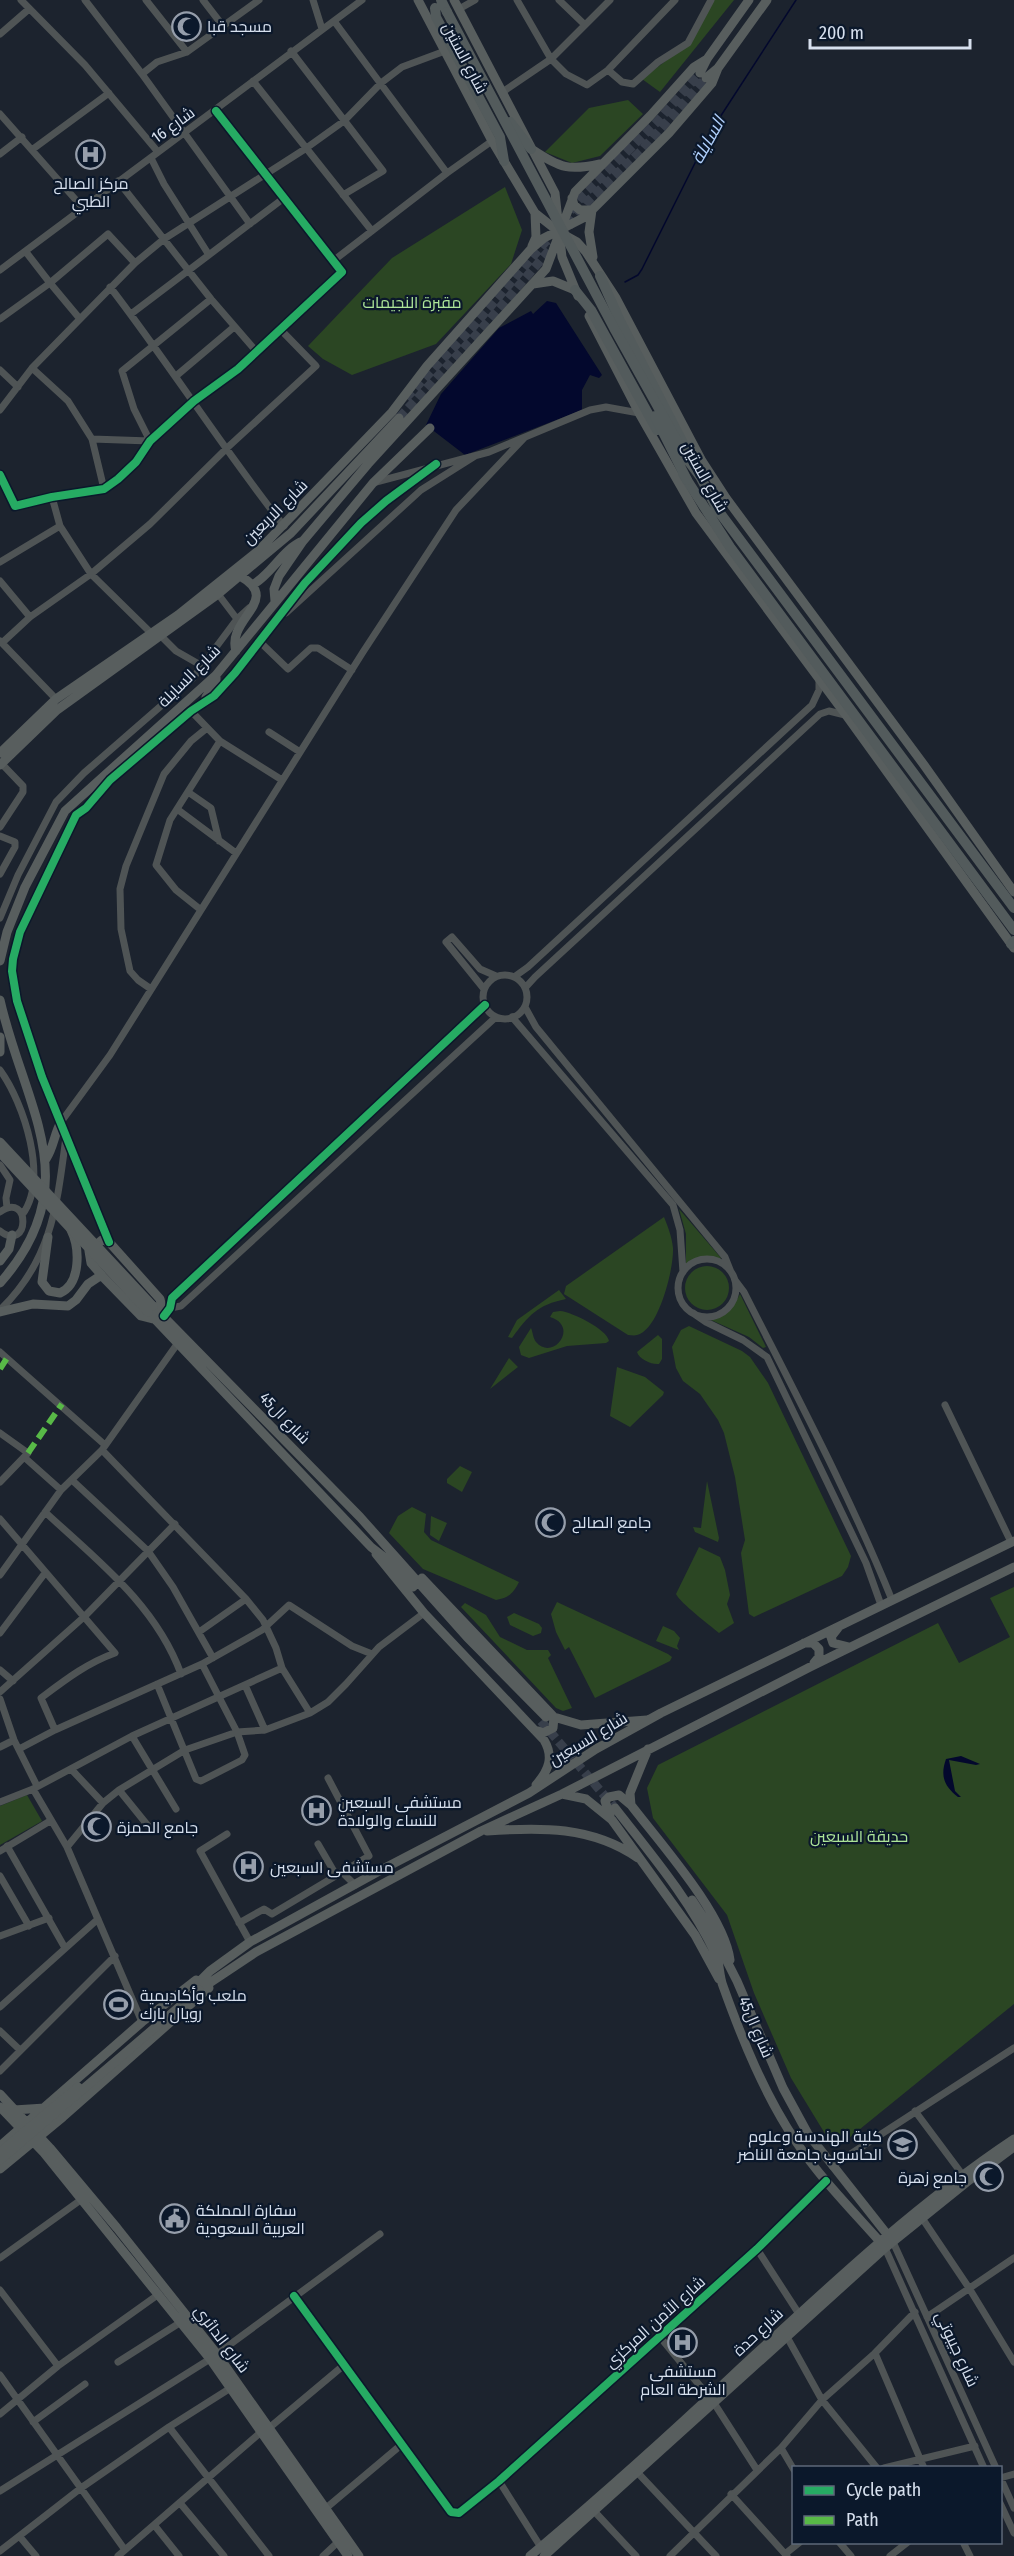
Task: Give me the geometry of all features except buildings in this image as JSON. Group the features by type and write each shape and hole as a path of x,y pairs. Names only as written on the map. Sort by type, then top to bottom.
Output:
{"highway":[{"path":"504,161 500,137 436,17 440,6 449,9 514,130 531,149"},
{"name":"شارع الستين","path":"440,6 614,328 717,509 1014,908"},
{"name":"شارع الستين","path":"440,6 687,480 729,547 1014,930"},
{"path":"600,276 620,321 699,475"},
{"path":"575,290 591,310 675,463 687,480"}],"main road":[{"name":"شارع الستين","path":"418,0 492,141 535,213 580,245 616,298 702,461 726,498 1010,880 1014,892"},
{"name":"شارع الستين","path":"454,0 504,90 558,201 559,232 564,263 575,290 639,413 696,513 1013,944"},
{"path":"748,0 707,59 703,75 718,68 767,0"},
{"path":"275,601 276,582 303,541 368,464 533,284 549,263 559,232 566,221 572,198 600,164 650,116 694,67 707,59"},
{"name":"شارع الاربعين","path":"0,760 57,710 160,636 258,551 287,530 392,412 427,366 531,249 544,238 579,221 592,210 669,133 712,83 718,68"},
{"path":"531,149 561,167 571,169 600,164"},
{"path":"521,189 536,190 541,183 543,171"},
{"path":"572,198 576,208 584,211 592,210 589,240 600,276"},
{"path":"535,213 536,237 531,249 542,250 549,263"},
{"path":"533,284 553,281 575,290 576,280 584,272 600,276"},
{"name":"شارع الاربعين","path":"0,760 56,699 151,633 218,594 240,576 399,418 368,464"},
{"name":"شارع السايلة","path":"0,961 7,932 25,887 65,811 216,675 373,483 430,428"},
{"path":"287,530 303,541"},
{"path":"254,584 276,565 291,546 303,541"},
{"path":"236,651 234,645 237,633 254,604 257,593 254,584 240,576"},
{"path":"206,702 206,697 216,682 216,675"},
{"path":"0,1000 2,1019 37,1116 46,1159 47,1185 39,1215 23,1252 0,1284"},
{"path":"0,1037 0,1052"},
{"path":"46,1159 61,1122"},
{"name":"شارع ال45","path":"0,1142 152,1312 167,1312 180,1340 371,1547 388,1561 547,1718"},
{"name":"شارع ال45","path":"0,1153 152,1312 385,1544 404,1558 547,1718"},
{"path":"48,1237 42,1282 49,1291 60,1293 69,1286 78,1257 78,1245 68,1226"},
{"path":"0,1262 9,1249 12,1235"},
{"path":"152,1312 141,1316 91,1263 89,1251 102,1240 109,1242 160,1298 167,1312"},
{"path":"0,1311 33,1304 68,1306 74,1303 92,1280 100,1276 104,1278"},
{"name":"شارع السبعين","path":"196,1989 250,1942 530,1793 596,1749 650,1719 694,1695 1013,1542"},
{"path":"371,1547 424,1613 538,1731 549,1749 550,1759 542,1778 530,1793"},
{"name":"شارع السبعين","path":"214,1974 481,1831 562,1794 810,1667 1014,1567"},
{"path":"842,1624 833,1634 832,1641 837,1646 851,1647"},
{"path":"803,1643 813,1643 819,1649 819,1657 810,1667"},
{"path":"547,1718 581,1725 650,1719"},
{"path":"538,1731 549,1731 553,1728 547,1718"},
{"path":"631,1805 630,1793 648,1749"},
{"path":"562,1794 586,1799 612,1820"},
{"path":"722,1984 708,1963 695,1935 612,1820 605,1806 605,1801 609,1797 619,1795 631,1805 705,1904 728,1945 731,1968"},
{"name":"شارع ال45","path":"617,1806 692,1900 731,1968 783,2088 808,2134 886,2241 826,2181 796,2142 770,2095 722,1984 717,1958 703,1929 617,1806"},
{"path":"481,1831 559,1829 604,1839 643,1862"},
{"path":"3,2143 142,2022 214,1974"},
{"path":"1,2165 63,2117 203,1995 214,1974"},
{"path":"1,2165 5,2158 0,2152 196,1989"},
{"path":"1,2165 196,1989"},
{"path":"770,2095 783,2088"},
{"path":"0,2094 13,2113 47,2150"},
{"path":"48,2106 50,2114 56,2118 63,2117"},
{"path":"0,2107 13,2113 48,2106"},
{"path":"3,2143 11,2129 13,2113"},
{"path":"47,2130 47,2150"},
{"name":"شارع حدة","path":"530,2556 544,2553 594,2511 799,2314 962,2174 1014,2139"},
{"path":"23,2150 31,2147 47,2150"},
{"name":"شارع الدائري","path":"47,2150 82,2199 112,2230"},
{"name":"شارع الدائري","path":"47,2150 213,2356 348,2556"},
{"name":"شارع حدة","path":"544,2553 712,2400 788,2337 886,2241 922,2218 1013,2150"},
{"name":"شارع الدائري","path":"119,2238 181,2322 213,2356 230,2388 326,2509 359,2556"}],"street":[{"path":"21,0 85,65 158,152"},
{"path":"85,0 185,132 250,224"},
{"path":"146,0 187,52"},
{"path":"203,0 224,26"},
{"path":"142,74 157,62 187,52 259,0"},
{"path":"313,0 322,29"},
{"name":"شارع 16","path":"0,270 362,0"},
{"path":"459,9 475,0"},
{"path":"517,0 551,59 566,74 587,85 608,70 675,0"},
{"path":"559,0 584,24"},
{"path":"504,90 551,59 610,0"},
{"path":"608,70 622,82 628,85 633,84 658,62 688,43 711,0"},
{"path":"0,34 29,9"},
{"path":"334,21 447,173"},
{"path":"291,51 382,171 343,195"},
{"path":"0,410 32,368 110,287 164,239 266,176 344,121 381,83 402,67 445,51"},
{"path":"253,81 372,231"},
{"path":"33,149 109,93"},
{"path":"0,475 15,506 52,497 105,489 136,462 150,441 194,401 238,369 342,272 216,111"},
{"path":"0,114 83,208"},
{"path":"0,154 22,137"},
{"path":"333,261 492,141"},
{"path":"151,158 164,184 209,255"},
{"path":"118,181 211,299 256,351"},
{"path":"131,314 284,198"},
{"path":"0,319 50,283 108,234 135,263"},
{"path":"26,252 80,319"},
{"path":"110,287 287,530"},
{"path":"150,441 134,409 122,371 211,299"},
{"path":"176,376 234,327"},
{"path":"56,699 1,642 30,617 91,574 150,524 227,448 316,366 280,329"},
{"path":"32,368 68,401 92,439 105,489"},
{"path":"0,370 18,387"},
{"path":"373,483 477,454 598,408 606,407 639,413"},
{"path":"61,1122 110,1055 282,780 456,510 524,438"},
{"path":"92,439 150,441"},
{"path":"268,628 421,490 477,454"},
{"path":"109,1242 42,1077 17,1001 13,959 20,932 76,815 86,808 110,780 191,711 206,702 236,673 268,628 305,583 362,523 436,464"},
{"path":"52,497 60,526 91,574 151,633"},
{"path":"0,562 60,526"},
{"path":"0,581 30,617"},
{"path":"218,594 237,619"},
{"path":"0,918 18,876 56,802 74,782 161,708 204,667 237,619 254,604"},
{"path":"160,636 176,651 204,667"},
{"path":"259,641 288,669 311,648 318,648 352,670"},
{"path":"514,977 528,967 812,705 819,690 819,679"},
{"path":"191,711 220,741 282,780"},
{"path":"525,988 715,809 820,714 829,711 846,715"},
{"path":"151,988 138,980 129,970 121,929 120,889 126,866 164,774 191,741 207,728"},
{"path":"269,732 300,752"},
{"path":"201,910 176,890 156,865 170,820 220,741"},
{"path":"0,760 23,786 23,792 0,827"},
{"path":"188,792 211,808 219,841"},
{"path":"705,803 715,809"},
{"path":"177,809 236,853"},
{"path":"0,836 15,842 15,848 3,871 18,876"},
{"path":"496,976 480,969 452,937 446,942 484,989 485,1005 496,1017"},
{"path":"484,989 496,976 505,975 514,977 525,988 525,1006 536,1027 676,1203 683,1272"},
{"path":"167,1312 172,1298 485,1005"},
{"path":"167,1312 181,1306 496,1017 512,1017 525,1006"},
{"path":"512,1017 725,1257 876,1559 892,1600"},
{"path":"0,1070 11,1084 17,1098 31,1143 31,1198 22,1215 23,1226 19,1232 12,1235 0,1231"},
{"path":"0,1311 20,1289 48,1237 55,1217 66,1135"},
{"path":"0,1165 10,1180 3,1210 14,1208 22,1215"},
{"path":"731,1272 716,1261 707,1259 689,1265 679,1280 679,1295 686,1308 693,1313 743,1340 767,1357 866,1563 882,1605"},
{"path":"693,1313 708,1317 724,1311 734,1297 735,1280"},
{"path":"0,1575 61,1490 73,1481 104,1447 180,1340"},
{"path":"0,1352 104,1447 246,1599 266,1626 282,1668 310,1713"},
{"path":"767,1357 775,1354"},
{"path":"787,1398 795,1395"},
{"path":"945,1405 1013,1542"},
{"path":"0,1433 28,1453 0,1482"},
{"path":"24,1457 61,1490"},
{"path":"73,1481 148,1551 213,1658"},
{"path":"45,1512 119,1580 160,1630 181,1674"},
{"path":"0,1519 45,1573 86,1616 115,1653 78,1671 41,1698 55,1730"},
{"path":"0,1692 86,1616 175,1524"},
{"path":"0,1633 45,1573"},
{"path":"199,1632 246,1599"},
{"path":"19,1749 55,1730 202,1664 266,1626 289,1605 352,1646 372,1654"},
{"path":"67,1847 103,1803 119,1790 185,1750 237,1732 265,1730 310,1713 328,1702 372,1654 424,1613"},
{"path":"158,1684 196,1779 201,1781 245,1758 237,1732 202,1664"},
{"path":"0,1802 71,1769 132,1736 282,1668"},
{"path":"0,1670 13,1681"},
{"path":"244,1685 265,1730"},
{"path":"0,1699 14,1740 50,1821 67,1847 142,2022"},
{"path":"132,1736 176,1809"},
{"path":"0,1747 14,1740"},
{"path":"71,1769 103,1803"},
{"path":"239,1923 264,1909 272,1914 369,1856 328,1778"},
{"path":"119,1790 149,1827"},
{"path":"0,1851 50,1821"},
{"path":"227,1834 200,1851 250,1942"},
{"path":"318,1844 339,1873 355,1885"},
{"path":"7,1846 64,1948"},
{"path":"0,1876 29,1926"},
{"path":"0,1935 49,1918"},
{"path":"0,2007 98,1919"},
{"path":"0,2071 115,1956"},
{"path":"0,2031 20,2050"},
{"path":"832,2166 1014,2048"},
{"path":"915,2111 962,2174"},
{"name":"شارع الأمن المركزي","path":"294,2296 451,2512 459,2513 500,2481 660,2337 757,2249 826,2181"},
{"path":"0,2258 82,2199"},
{"path":"922,2218 969,2288 1014,2362"},
{"path":"0,2491 213,2356 380,2234"},
{"name":"شارع جيبوتي","path":"886,2241 983,2466"},
{"name":"شارع جيبوتي","path":"886,2241 927,2317 995,2466"},
{"path":"757,2249 799,2314"},
{"path":"927,2317 1013,2261"},
{"path":"0,2290 58,2366"},
{"path":"0,2414 58,2366 159,2294"},
{"path":"670,2556 731,2494 781,2448 822,2400 875,2353 915,2312"},
{"path":"118,2362 181,2322"},
{"path":"660,2337 712,2400 757,2470"},
{"path":"788,2337 822,2400 875,2466"},
{"path":"875,2353 923,2466"},
{"path":"118,2556 344,2365"},
{"path":"0,2375 126,2550"},
{"path":"33,2422 85,2384"},
{"path":"0,2551 81,2488 230,2388"},
{"path":"169,2427 269,2556"},
{"path":"326,2509 401,2445"},
{"path":"891,2466 975,2446"},
{"path":"781,2448 792,2467"},
{"path":"637,2472 716,2556"},
{"path":"1002,2480 1014,2508"},
{"path":"500,2481 544,2553"},
{"path":"731,2494 786,2555 798,2544"},
{"path":"180,2503 224,2556"},
{"path":"1002,2507 1014,2533"},
{"path":"594,2511 636,2556"},
{"path":"155,2526 178,2556"},
{"path":"20,2537 36,2556"},
{"path":"323,2556 338,2542"},
{"path":"841,2544 850,2556"},
{"path":"890,2556 905,2544"}],"green space":[{"path":"714,0 734,0 660,92 642,79 692,41"},
{"path":"628,100 643,114 600,156 572,163 545,152 589,108"},
{"name":"مقبرة النجيمات","path":"505,187 522,230 511,264 436,344 352,375 323,359 308,346 392,258"},
{"path":"679,1209 721,1258 719,1260 703,1257 686,1264 686,1234"},
{"path":"664,1217 673,1248 671,1269 664,1297 645,1331 637,1335 628,1335 564,1294 566,1286"},
{"path":"707,1266 723,1272 729,1288 723,1304 707,1310 691,1304 685,1288 691,1272"},
{"path":"559,1290 566,1299 548,1304 534,1312 512,1338 508,1337 517,1320"},
{"path":"740,1294 766,1347 763,1348 749,1337 711,1320 721,1317 728,1311"},
{"path":"560,1311 588,1322 602,1331 609,1341 567,1346 529,1358 521,1355 519,1347 531,1328 536,1342 543,1347 550,1348 561,1340 563,1328 559,1321 550,1317 553,1312"},
{"path":"689,1326 750,1357 768,1383 851,1556 842,1576 754,1617 749,1614 741,1553 745,1540 735,1477 724,1433 700,1394 683,1381 676,1368 672,1347 681,1330"},
{"path":"658,1335 662,1339 662,1359 659,1364 656,1364 643,1359 637,1352"},
{"path":"509,1358 518,1367 490,1389"},
{"path":"617,1367 645,1377 664,1392 630,1427 610,1416"},
{"path":"460,1466 472,1472 462,1492 447,1483 447,1479"},
{"path":"707,1481 718,1542 695,1532 693,1527 701,1528"},
{"path":"412,1507 426,1514 424,1532 431,1540 519,1582 512,1592 507,1597 496,1600 423,1569 389,1533 398,1516"},
{"path":"431,1516 447,1523 439,1541 430,1535"},
{"path":"699,1547 720,1557 725,1570 730,1595 727,1604 734,1623 719,1633 676,1594"},
{"name":"حديقة السبعين","path":"1014,1587 1014,2004 849,2138 827,2137 791,2078 754,1993 727,1915 653,1818 647,1788 658,1765 938,1623 959,1663 1010,1637 990,1598"},
{"path":"557,1602 668,1654 672,1657 670,1661 595,1698 569,1647 565,1650 556,1632 551,1614"},
{"path":"465,1603 486,1615 500,1637 527,1650 548,1650 551,1655 548,1658 572,1708 563,1711 556,1708 461,1607"},
{"path":"514,1613 539,1624 542,1628 541,1633 533,1636 510,1625 507,1617"},
{"path":"663,1626 674,1631 680,1638 677,1646 679,1650 656,1641"},
{"path":"27,1795 42,1821 0,1845 0,1806"}],"water":[{"path":"547,301 556,303 602,375 599,378 590,375 582,390 582,410 465,455 426,425 441,394 499,328 531,311 533,314"},
{"path":"961,1756 980,1764 949,1760 955,1791 961,1797 958,1797 946,1785 943,1771 946,1759"}],"waterway":[{"name":"السايلة","path":"625,282 638,275 642,269 711,131 796,0"}],"tunnel":[{"path":"570,211 583,195 656,123 700,73"},
{"path":"569,226 589,200 641,151 706,78"},
{"path":"406,398 472,328 553,233"},
{"path":"399,418 477,334 553,246"},
{"path":"541,1721 615,1808"}],"marked path":[{"path":"0,1369 7,1358"},
{"path":"28,1453 62,1404"}],"cycle path":[{"path":"0,475 15,506 52,497 104,489 136,462 150,441 194,401 238,369 342,272 216,111"},
{"path":"109,1242 42,1077 17,1001 12,971 20,932 76,815 86,808 110,780 191,711 214,696 235,673 305,583 361,523 386,501 436,464"},
{"path":"164,1316 170,1308 172,1298 485,1005"},
{"path":"294,2296 451,2512 459,2513 499,2481 757,2249 826,2181"}],"place":[{"name":"مسجد قبا","path":"186,26"},
{"name":"مركز الصالح الطبي","path":"91,155"},
{"name":"جامع الصالح","path":"551,1522"},
{"name":"مستشفى السبعين للنساء والولادة","path":"317,1811"},
{"name":"جامع الحمزة","path":"96,1827"},
{"name":"مستشفى السبعين","path":"249,1867"},
{"name":"ملعب وأكاديمية رويال بارك","path":"119,2004"},
{"name":"كلية الهندسة وعلوم الحاسوب جامعة الناصر","path":"903,2145"},
{"name":"جامع زهرة","path":"988,2177"},
{"name":"سفارة المملكة العربية السعودية","path":"175,2219"},
{"name":"مستشفى الشرطة العام","path":"683,2343"}]}
